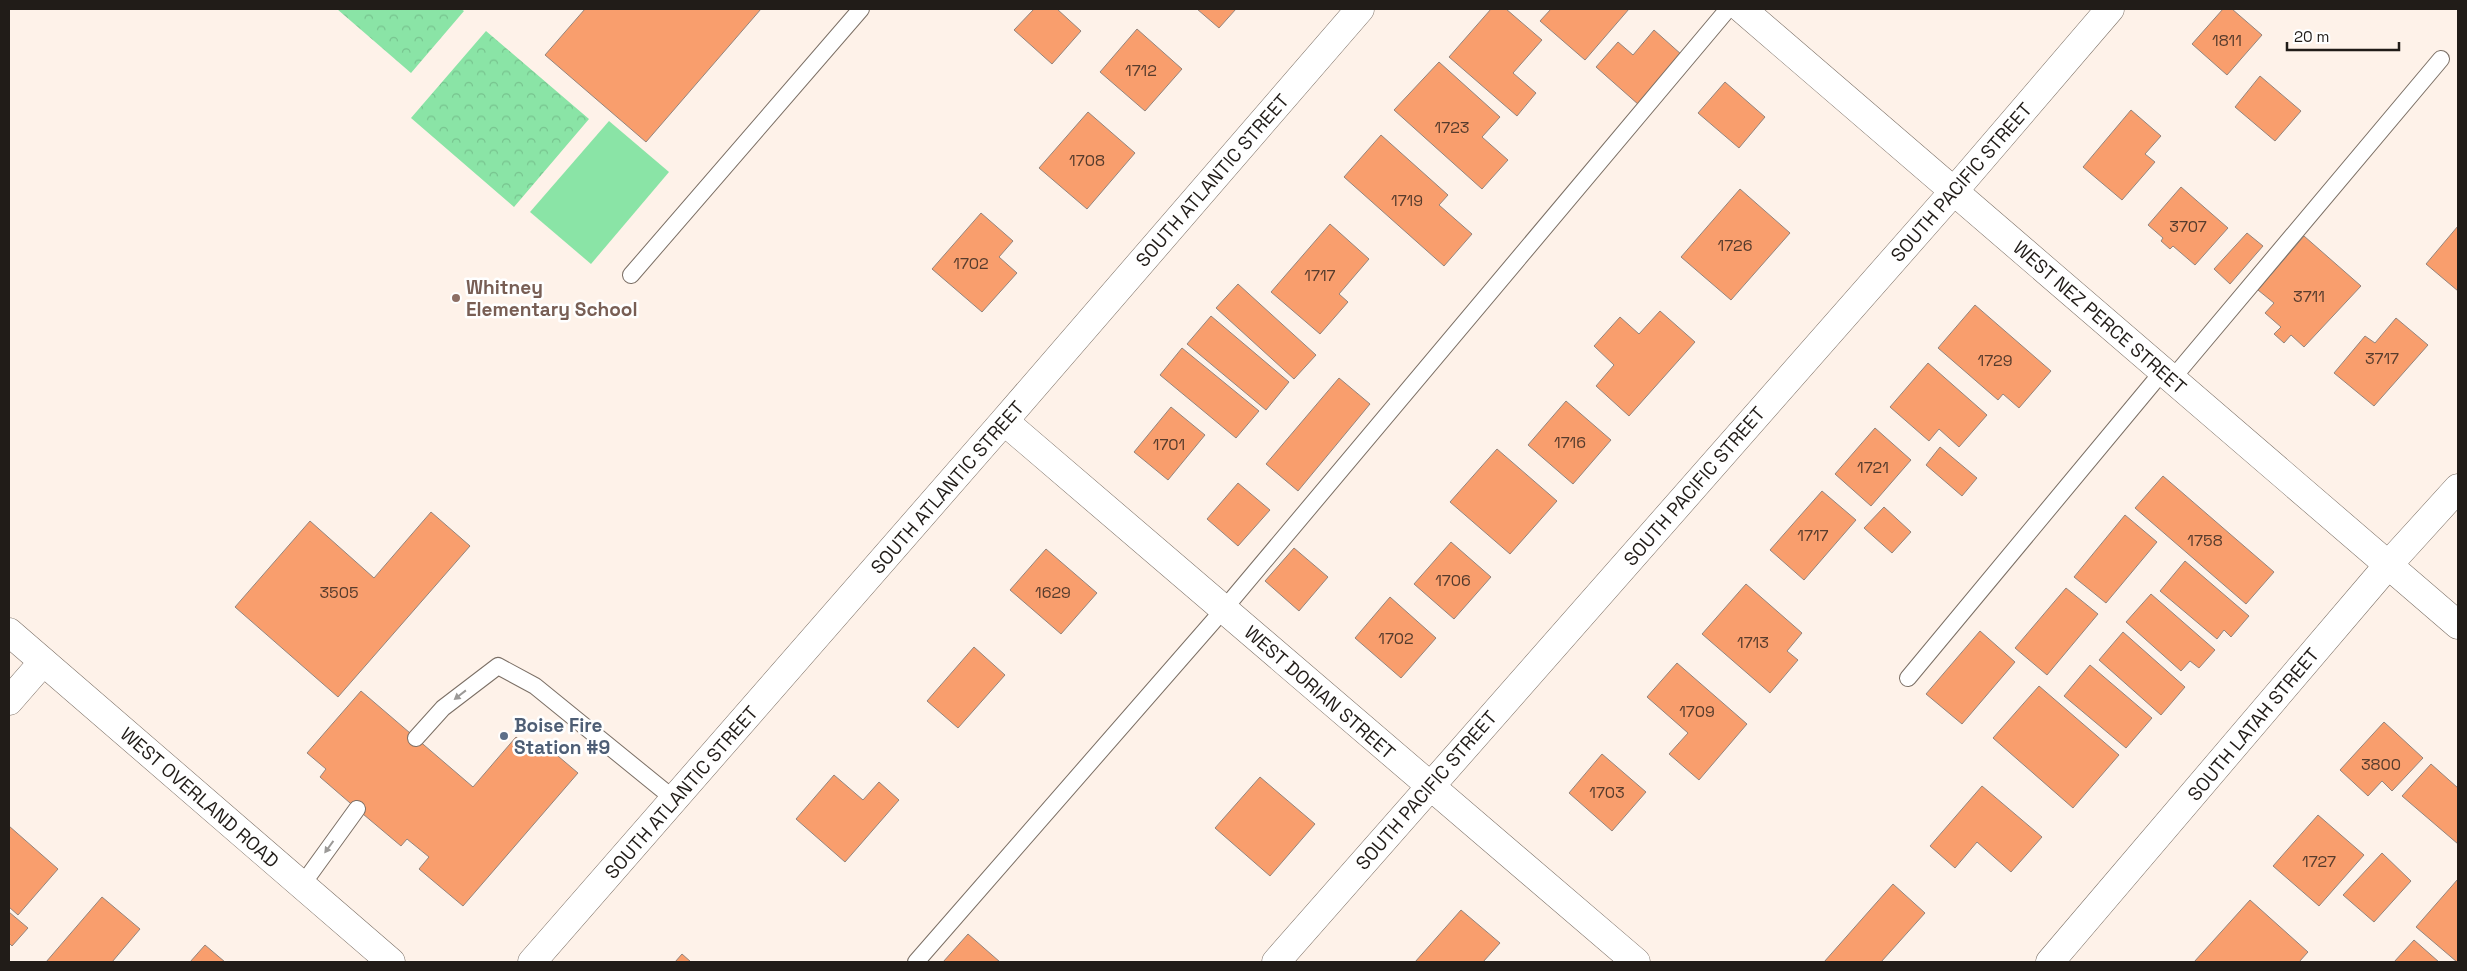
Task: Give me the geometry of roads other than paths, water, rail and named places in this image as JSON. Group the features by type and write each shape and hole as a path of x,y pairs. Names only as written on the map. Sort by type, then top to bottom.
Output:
{"street":[{"name":"SOUTH ATLANTIC STREET","path":"532,962 1360,9"},
{"name":"WEST NEZ PERCE STREET","path":"1742,9 2458,624"},
{"name":"SOUTH PACIFIC STREET","path":"1276,962 1954,192 2110,9"},
{"name":"WEST DORIAN STREET","path":"1004,421 1636,962"},
{"name":"SOUTH LATAH STREET","path":"2050,962 2389,564 2458,488"},
{"name":"WEST OVERLAND ROAD","path":"9,632 391,962"},
{"path":"9,701 43,662"}],"lane":[{"path":"631,275 861,9"},
{"path":"916,962 1224,609 1728,9"},
{"path":"1908,678 2441,59"},
{"path":"416,738 443,708 498,666 535,686 674,799"},
{"path":"302,885 357,809"}],"place":[{"name":"Whitney Elementary School","path":"456,298"},
{"name":"Boise Fire Station #9","path":"504,736"}]}
